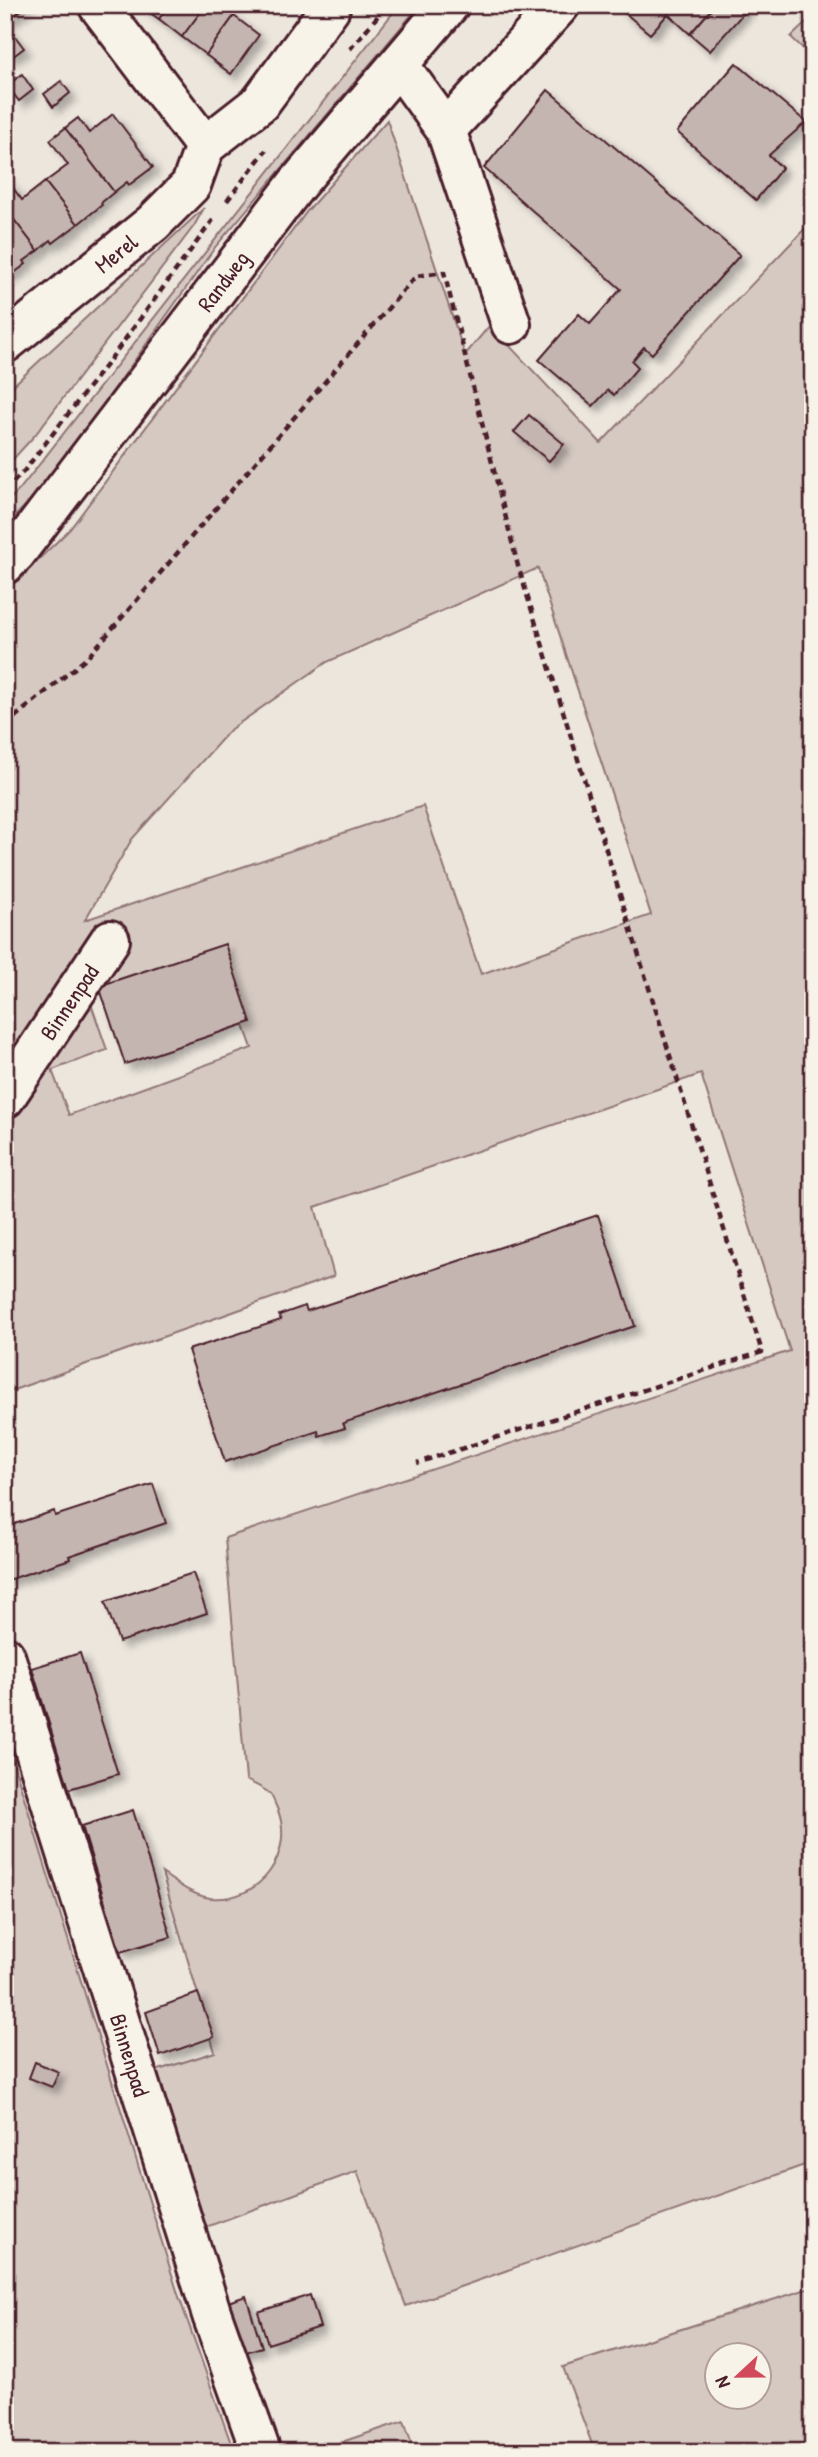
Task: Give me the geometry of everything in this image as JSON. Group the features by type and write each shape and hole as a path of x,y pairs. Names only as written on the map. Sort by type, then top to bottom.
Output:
{"street":[{"path":"98,5 205,146 260,103 330,8"},
{"name":"Randweg","path":"5,564 297,184 449,5"},
{"path":"446,130 560,5"},
{"path":"399,65 446,130 511,324"},
{"name":"Merel","path":"5,344 153,223 191,185 205,146"},
{"name":"Binnenpad","path":"5,1098 110,940"},
{"name":"Binnenpad","path":"5,1656 212,2315 261,2452"}],"path":[{"path":"349,50 387,5"},
{"path":"222,208 271,143"},
{"name":"Randweg","path":"5,491 24,471 101,372 214,219"},
{"path":"5,725 87,658 416,276 444,272 518,566 762,1352 418,1463"}],"shaded area":[{"path":"399,5 420,5 216,246 51,478 5,527 5,504 20,489"},
{"path":"813,16 813,58 791,37"},
{"path":"387,120 465,355 490,325 601,443 813,220 813,2162 406,2306 357,2171 198,2230 149,2073 215,2052 162,1873 197,1894 210,1898 228,1897 258,1884 277,1858 282,1842 282,1825 272,1797 246,1780 225,1538 790,1351 701,1074 315,1207 334,1276 5,1393 5,592 70,529 308,210","holes":["538,568 651,915 481,974 423,806 85,920 132,839 231,729 327,662","217,951 252,1048 69,1115 52,1070 107,1050 89,998"]},
{"path":"204,208 194,226 35,435 5,468 5,393"},
{"path":"5,1736 178,2294 234,2452 5,2452"},
{"path":"813,2287 813,2452 595,2452 563,2367"},
{"path":"404,2421 415,2452 312,2452"}],"building":[{"path":"5,5 28,5 5,23"},
{"path":"139,5 169,5 159,19"},
{"path":"169,5 206,5 182,37 159,19"},
{"path":"206,5 219,5 234,16 206,55 182,37"},
{"path":"622,5 715,5 690,34 668,14 650,34 619,8"},
{"path":"715,5 744,5 748,8 710,51 690,34"},
{"path":"234,16 259,35 231,74 206,55"},
{"path":"5,23 24,48 11,58 5,51"},
{"path":"736,63 806,122 769,155 782,168 756,200 677,132"},
{"path":"22,74 33,90 19,101 7,86"},
{"path":"61,81 70,93 53,107 44,94"},
{"path":"548,90 740,255 652,354 644,347 632,361 638,367 614,395 608,390 593,406 539,360 579,314 590,324 621,289 484,168"},
{"path":"113,114 153,167 129,185 127,182 114,192 65,128 78,118 89,133"},
{"path":"65,128 114,192 78,224 45,182 68,165 50,140"},
{"path":"5,177 22,200 45,182 78,224 38,251 5,208"},
{"path":"5,208 38,251 5,280"},
{"path":"529,415 564,444 549,461 514,432"},
{"path":"225,944 251,1022 125,1064 99,986"},
{"path":"598,1215 635,1326 343,1423 345,1428 319,1436 318,1431 225,1462 188,1350 281,1320 279,1315 305,1306 307,1311"},
{"path":"153,1484 166,1523 5,1581 5,1527 54,1511 55,1516"},
{"path":"193,1573 207,1613 119,1642 105,1602"},
{"path":"80,1653 118,1774 69,1789 32,1668"},
{"path":"133,1810 171,1937 120,1952 82,1826"},
{"path":"198,1993 214,2037 160,2056 146,2012"},
{"path":"35,2062 59,2072 52,2087 29,2078"},
{"path":"310,2295 320,2327 268,2344 258,2312"},
{"path":"246,2296 262,2347 232,2356 216,2306"}]}
